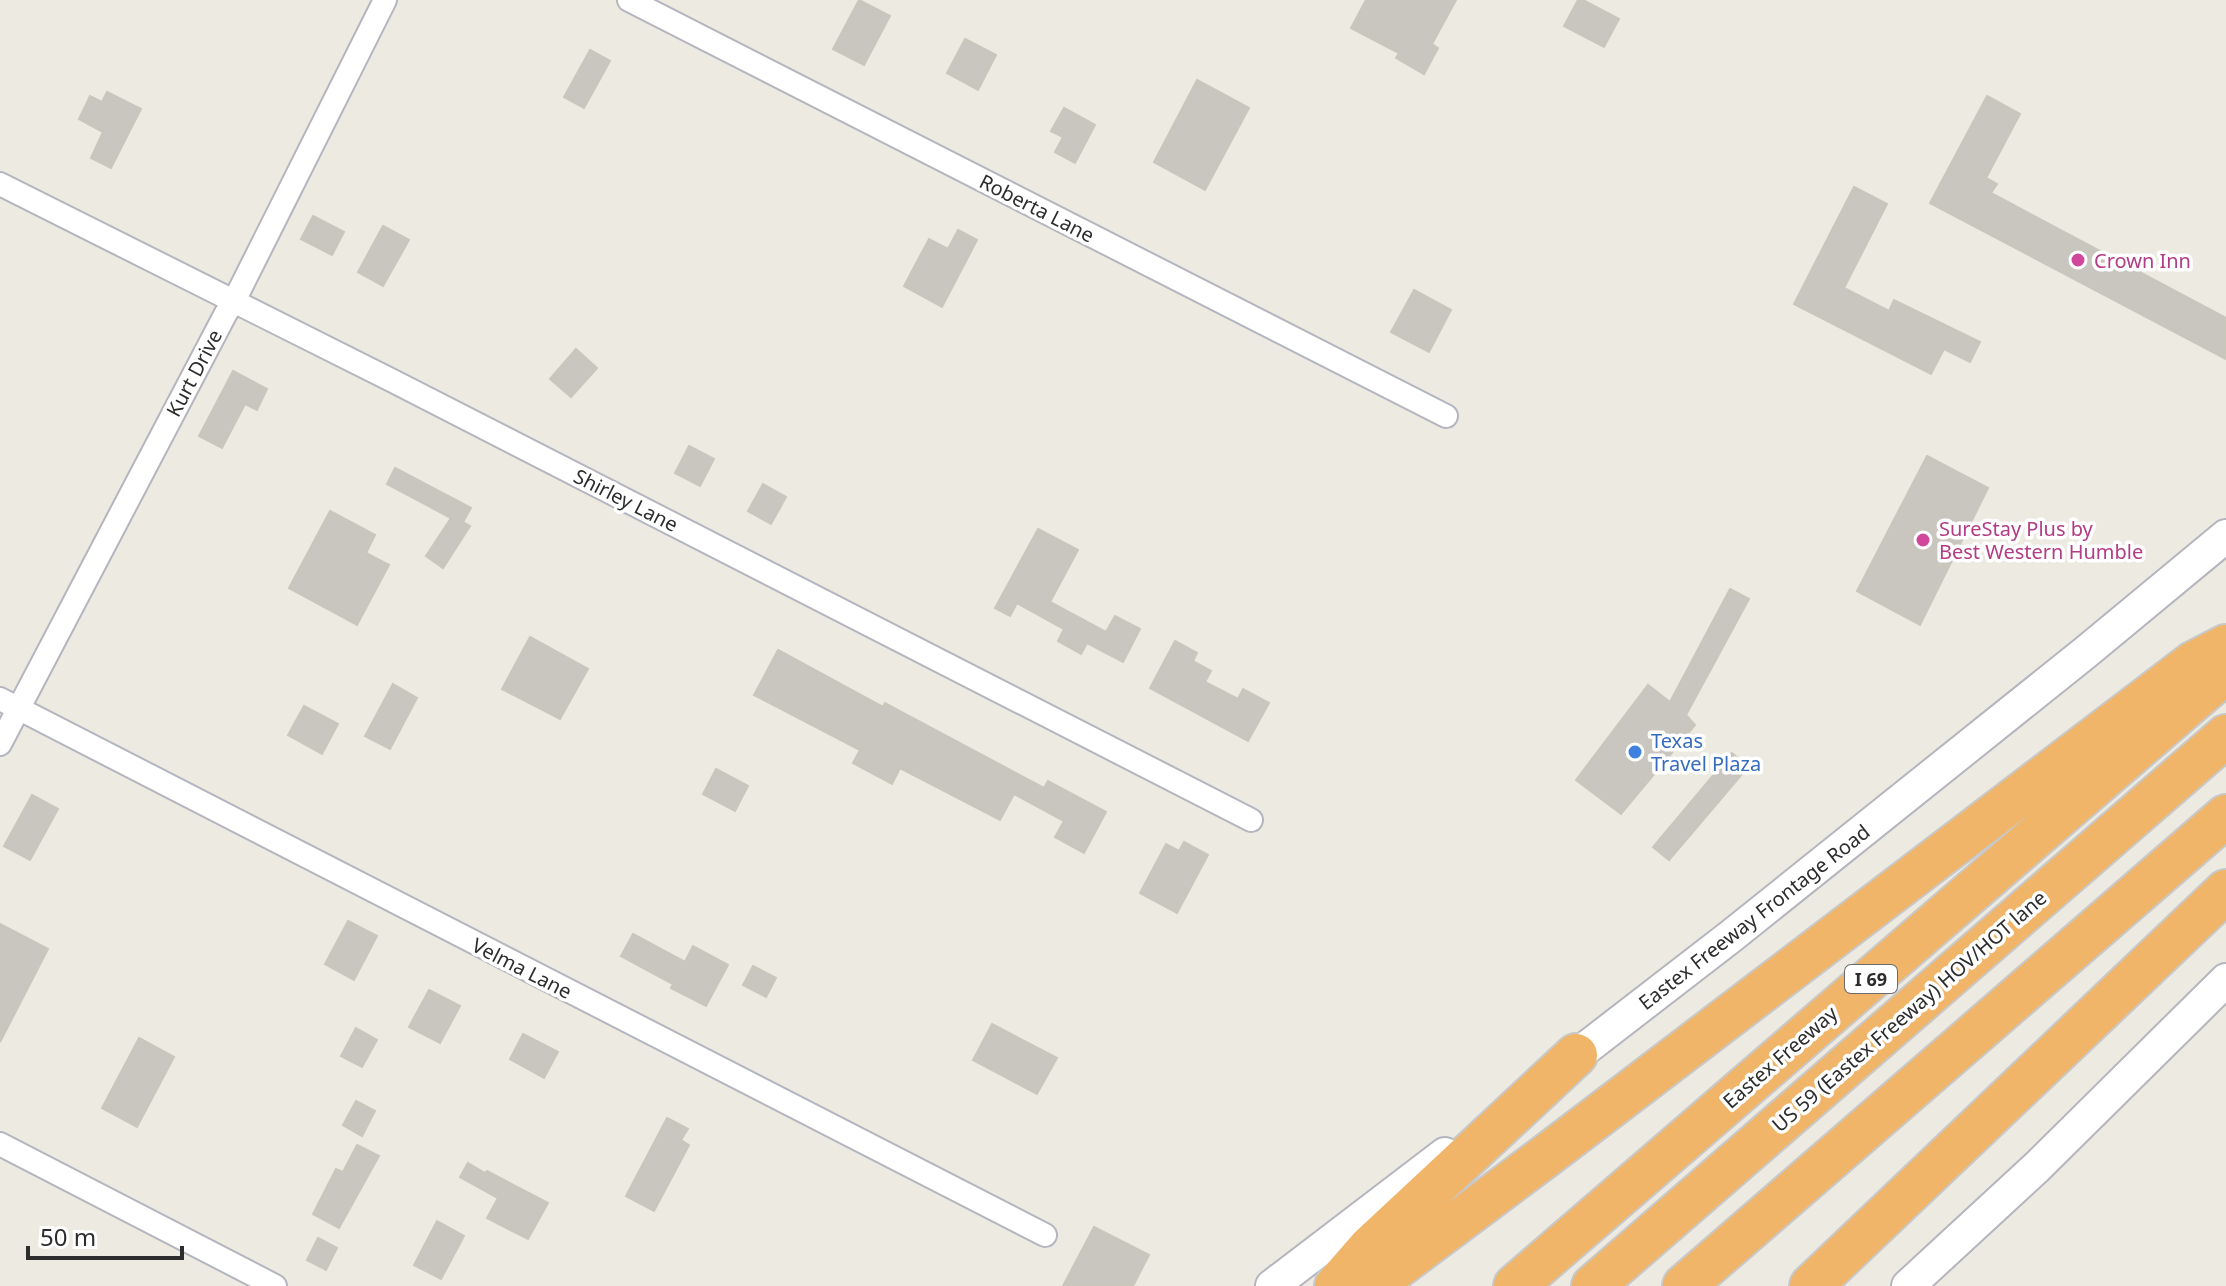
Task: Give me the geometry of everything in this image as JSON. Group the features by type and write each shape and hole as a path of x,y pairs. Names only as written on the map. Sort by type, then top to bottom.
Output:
{"highway":[{"path":"1372,1286 2193,663 2226,646"},
{"name":"Eastex Freeway","path":"1515,1286 2226,672"},
{"name":"US 59 (Eastex Freeway) HOV/HOT lane","path":"1593,1286 2226,736"},
{"path":"1684,1286 2226,816"},
{"path":"1811,1286 2226,891"},
{"path":"1336,1286 1370,1247 1576,1055"}],"main road":[{"name":"Eastex Freeway Frontage Road","path":"1272,1286 1730,937 2226,536"},
{"path":"1908,1286 2037,1167 2226,980"}],"street":[{"name":"Kurt Drive","path":"0,744 9,704 234,301 385,0"},
{"name":"Roberta Lane","path":"629,0 1446,416"},
{"name":"Shirley Lane","path":"0,184 1251,820"},
{"name":"Velma Lane","path":"9,704 1045,1235"},
{"path":"0,1144 275,1286"}],"building":[{"path":"859,0 890,16 864,65 833,49"},
{"path":"1366,0 1456,0 1432,44 1438,48 1424,74 1396,58 1399,53 1351,28"},
{"path":"1578,0 1619,19 1604,47 1564,26"},
{"path":"965,39 996,55 978,90 947,73"},
{"path":"590,50 610,61 584,108 564,97"},
{"path":"1197,80 1249,108 1205,190 1154,162"},
{"path":"107,92 141,109 111,168 91,158 103,132 79,119 90,96 102,102"},
{"name":"Crown Inn","path":"1987,96 2020,114 1986,178 1997,184 1991,193 2226,318 2226,359 1930,203"},
{"path":"1064,108 1095,125 1075,163 1055,152 1063,137 1051,131"},
{"path":"1854,187 1887,204 1844,288 1889,311 1894,300 1980,342 1970,362 1944,349 1931,374 1794,304"},
{"path":"313,216 344,232 332,255 301,239"},
{"path":"383,226 409,240 383,286 358,272"},
{"path":"958,230 977,240 942,307 904,286 929,239 948,249"},
{"path":"1414,290 1451,310 1429,352 1391,332"},
{"path":"576,349 597,368 571,397 550,379"},
{"path":"233,371 267,389 257,410 245,404 222,448 199,436"},
{"path":"689,446 714,459 700,486 675,473"},
{"name":"SureStay Plus by Best Western Humble","path":"1927,456 1988,488 1920,625 1857,591"},
{"path":"395,468 471,508 463,522 470,526 443,568 426,556 451,518 387,484"},
{"path":"763,484 786,497 771,524 748,511"},
{"path":"330,511 375,535 366,553 389,565 357,625 289,588"},
{"path":"1038,529 1078,550 1050,602 1106,632 1115,616 1140,629 1123,662 1087,643 1081,654 1058,641 1064,629 1017,603 1010,616 995,608"},
{"name":"Texas Travel Plaza","path":"1730,589 1749,599 1686,715 1695,725 1621,814 1576,780 1648,685 1670,702"},
{"path":"530,637 588,669 560,719 502,689"},
{"path":"1175,641 1197,653 1193,661 1211,671 1205,682 1238,699 1243,689 1269,703 1248,741 1150,688"},
{"path":"778,650 1044,788 1048,781 1106,812 1084,853 1055,837 1064,821 1014,794 1000,820 900,768 892,784 853,763 860,750 754,695"},
{"path":"393,684 417,698 390,749 365,736"},
{"path":"304,706 338,724 322,754 288,735"},
{"path":"1732,753 1748,767 1669,860 1653,847"},
{"path":"716,769 748,786 735,811 703,794"},
{"path":"32,795 58,809 30,860 4,846"},
{"path":"1184,842 1208,855 1177,913 1140,893 1166,844 1179,851"},
{"path":"348,921 377,936 354,980 325,964"},
{"path":"0,924 48,949 0,1042"},
{"path":"633,934 685,962 693,946 728,965 706,1006 621,956"},
{"path":"753,966 776,978 766,997 743,985"},
{"path":"429,990 460,1006 440,1043 409,1027"},
{"path":"992,1024 1057,1058 1037,1094 973,1060"},
{"path":"356,1028 377,1040 362,1067 341,1056"},
{"path":"523,1034 558,1052 544,1078 510,1059"},
{"path":"139,1038 174,1057 137,1127 102,1108"},
{"path":"356,1101 375,1111 362,1136 343,1125"},
{"path":"667,1118 688,1129 681,1140 689,1145 654,1211 626,1196"},
{"path":"357,1145 379,1156 339,1228 313,1214 336,1169 343,1172"},
{"path":"468,1163 548,1203 528,1239 487,1218 498,1198 460,1177"},
{"path":"437,1221 464,1236 441,1279 414,1265"},
{"path":"1094,1227 1149,1255 1133,1286 1063,1286"},
{"path":"318,1238 337,1248 326,1270 307,1260"}],"place":[{"name":"Crown Inn","path":"2078,260"},
{"name":"SureStay Plus by Best Western Humble","path":"1923,540"},
{"name":"Texas Travel Plaza","path":"1635,752"}]}
